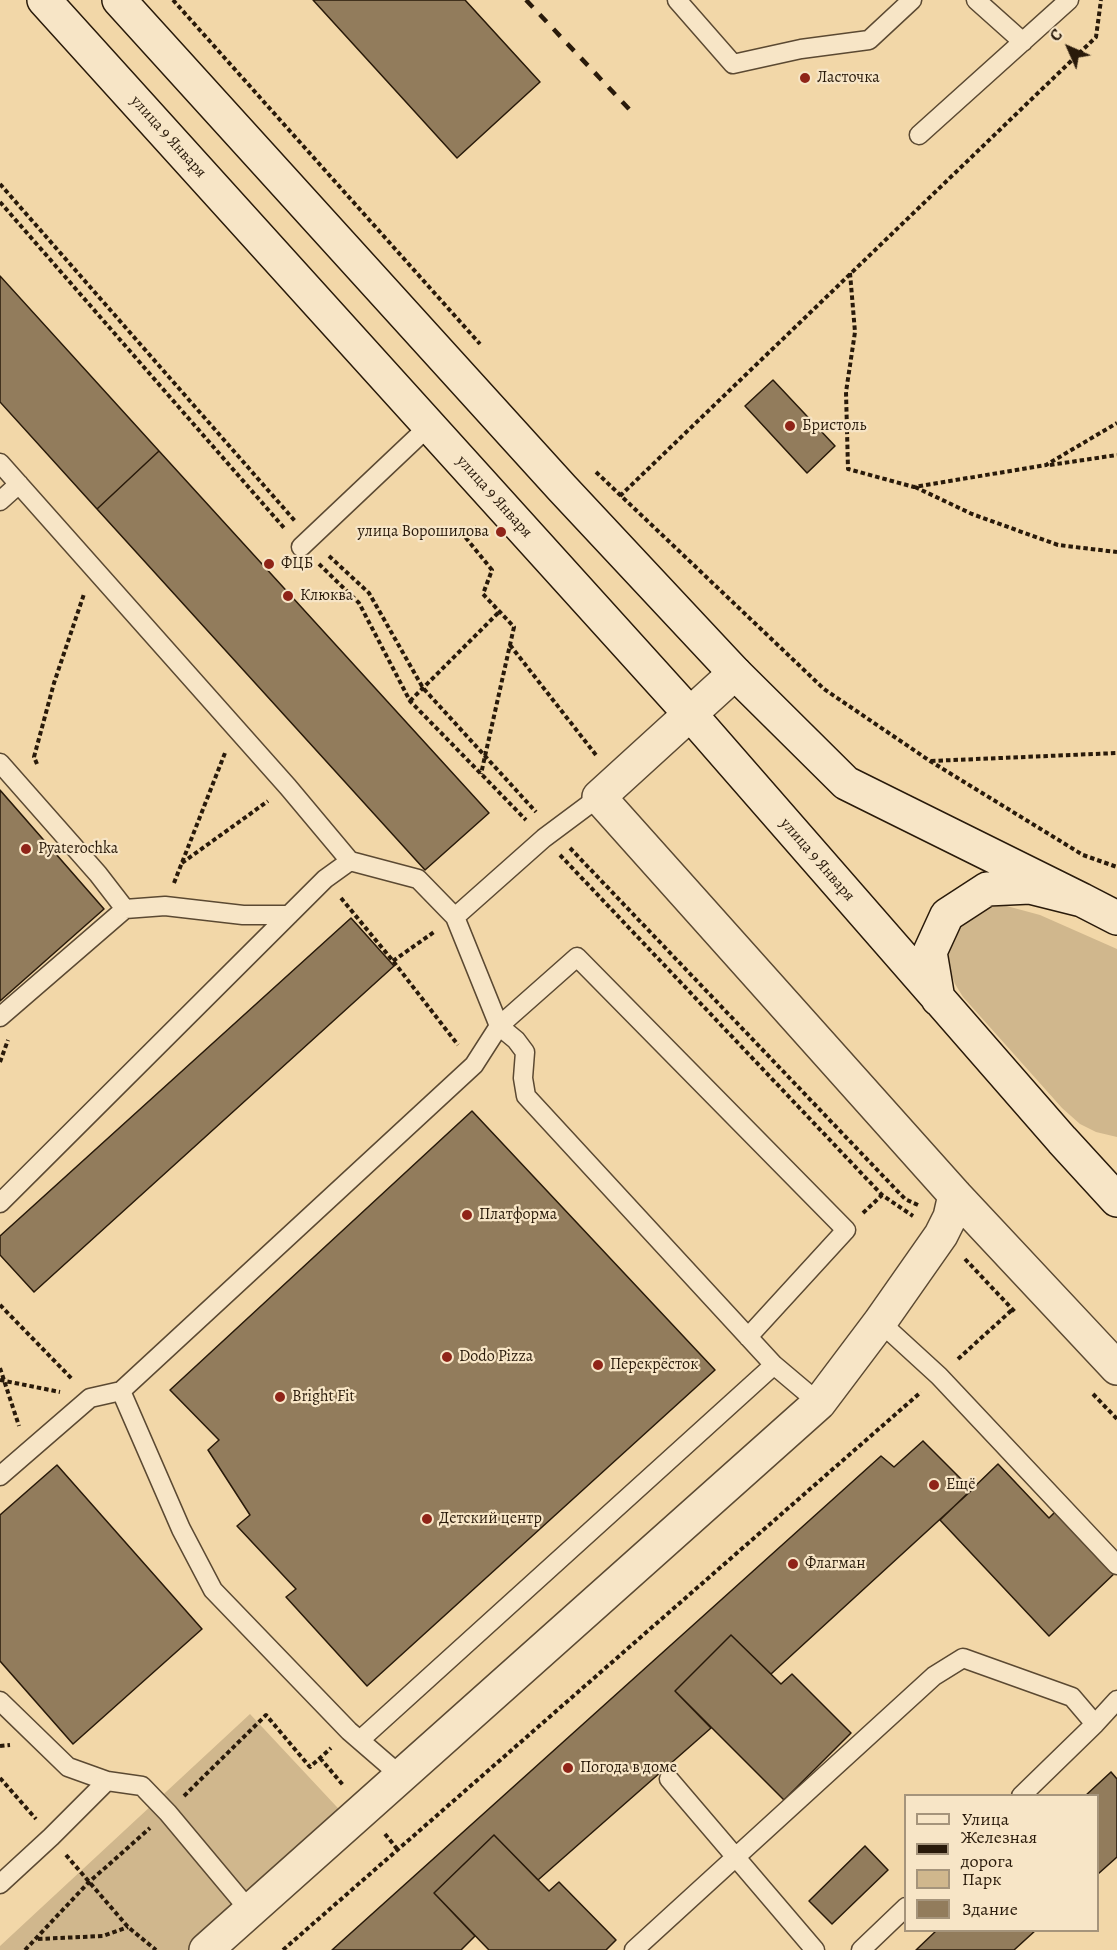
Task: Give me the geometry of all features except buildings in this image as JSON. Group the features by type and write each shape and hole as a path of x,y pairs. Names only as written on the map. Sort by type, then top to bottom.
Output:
{"main road":[{"name":"улица 9 Января","path":"44,0 691,715 1062,1140"},
{"path":"118,0 562,488 735,673 846,783 1117,918"},
{"path":"735,673 608,789 955,1195 1117,1368"},
{"path":"938,999 930,952 946,915 987,890 1030,887 1082,900"},
{"path":"1062,1140 1117,1166"},
{"path":"1062,1140 1117,1200"},
{"path":"206,1950 819,1403 941,1235 950,1217 955,1195"}],"lane":[{"path":"677,0 733,64 801,49 869,40 912,0"},
{"path":"976,0 1023,42"},
{"path":"920,135 1069,0"},
{"path":"301,547 429,426"},
{"path":"0,463 351,861 418,879 455,917 499,1026 516,1040 525,1052 523,1078 526,1096 774,1365 819,1403"},
{"path":"0,501 19,484"},
{"path":"0,763 98,874 125,909"},
{"path":"455,917 544,838 608,789"},
{"path":"0,1203 325,879 351,861"},
{"path":"0,1017 125,909 165,906 243,915 289,915"},
{"path":"0,1476 90,1398 121,1391 474,1065 499,1026 577,957 846,1230 748,1337"},
{"path":"880,1322 939,1376 1117,1565"},
{"path":"360,1740 774,1365"},
{"path":"121,1391 181,1528 213,1590 298,1680 401,1776"},
{"path":"634,1950 934,1676 963,1658 1072,1696 1095,1724"},
{"path":"1023,1794 1117,1700"},
{"path":"0,1701 68,1767 107,1781 142,1786 168,1813 250,1911"},
{"path":"669,1779 815,1950"},
{"path":"0,1884 107,1781"},
{"path":"861,1950 904,1909"}],"path":[{"path":"173,0 483,348"},
{"path":"1101,0 1096,37 620,496 824,689 930,761 1083,855 1117,867"},
{"path":"0,202 301,547 359,603 410,701 544,838 882,1195 941,1235 1021,1318"},
{"path":"850,273 855,332 846,392 848,469 914,487 972,514 1058,545 1117,552"},
{"path":"1046,465 1117,423"},
{"path":"914,487 1117,455"},
{"path":"38,767 34,757 54,683 93,568"},
{"path":"410,701 500,611 514,627 482,774"},
{"path":"510,645 608,789"},
{"path":"165,906 235,728"},
{"path":"930,761 1117,753"},
{"path":"181,864 288,787"},
{"path":"325,879 393,961 474,1065"},
{"path":"393,961 455,917"},
{"path":"0,1305 90,1398"},
{"path":"283,1950 1013,1309"},
{"path":"0,1368 27,1453"},
{"path":"3,1380 90,1398"},
{"path":"1093,1394 1117,1419"},
{"path":"0,1778 88,1883 128,1927 156,1950"},
{"path":"37,1939 103,1936 128,1927"}],"green space":[{"path":"1003,905 1040,915 1117,949 1117,1137 1096,1132 1080,1124 1062,1108 963,997 955,984 947,955 950,940 960,924 986,908"},
{"path":"250,1714 350,1821 210,1950 0,1950 0,1946"}],"railway":[{"path":"526,0 630,110"}],"place":[{"name":"Ласточка","path":"805,78"},
{"name":"Бристоль","path":"790,426"},
{"name":"улица Ворошилова","path":"501,532"},
{"name":"ФЦБ","path":"269,564"},
{"name":"Клюква","path":"288,596"},
{"name":"Pyaterochka","path":"26,849"},
{"name":"Платформа","path":"467,1215"},
{"name":"Dodo Pizza","path":"447,1357"},
{"name":"Перекрёсток","path":"598,1365"},
{"name":"Bright Fit","path":"280,1397"},
{"name":"Ещё","path":"934,1485"},
{"name":"Детский центр","path":"427,1519"},
{"name":"Флагман","path":"793,1564"},
{"name":"Погода в доме","path":"568,1768"}]}
